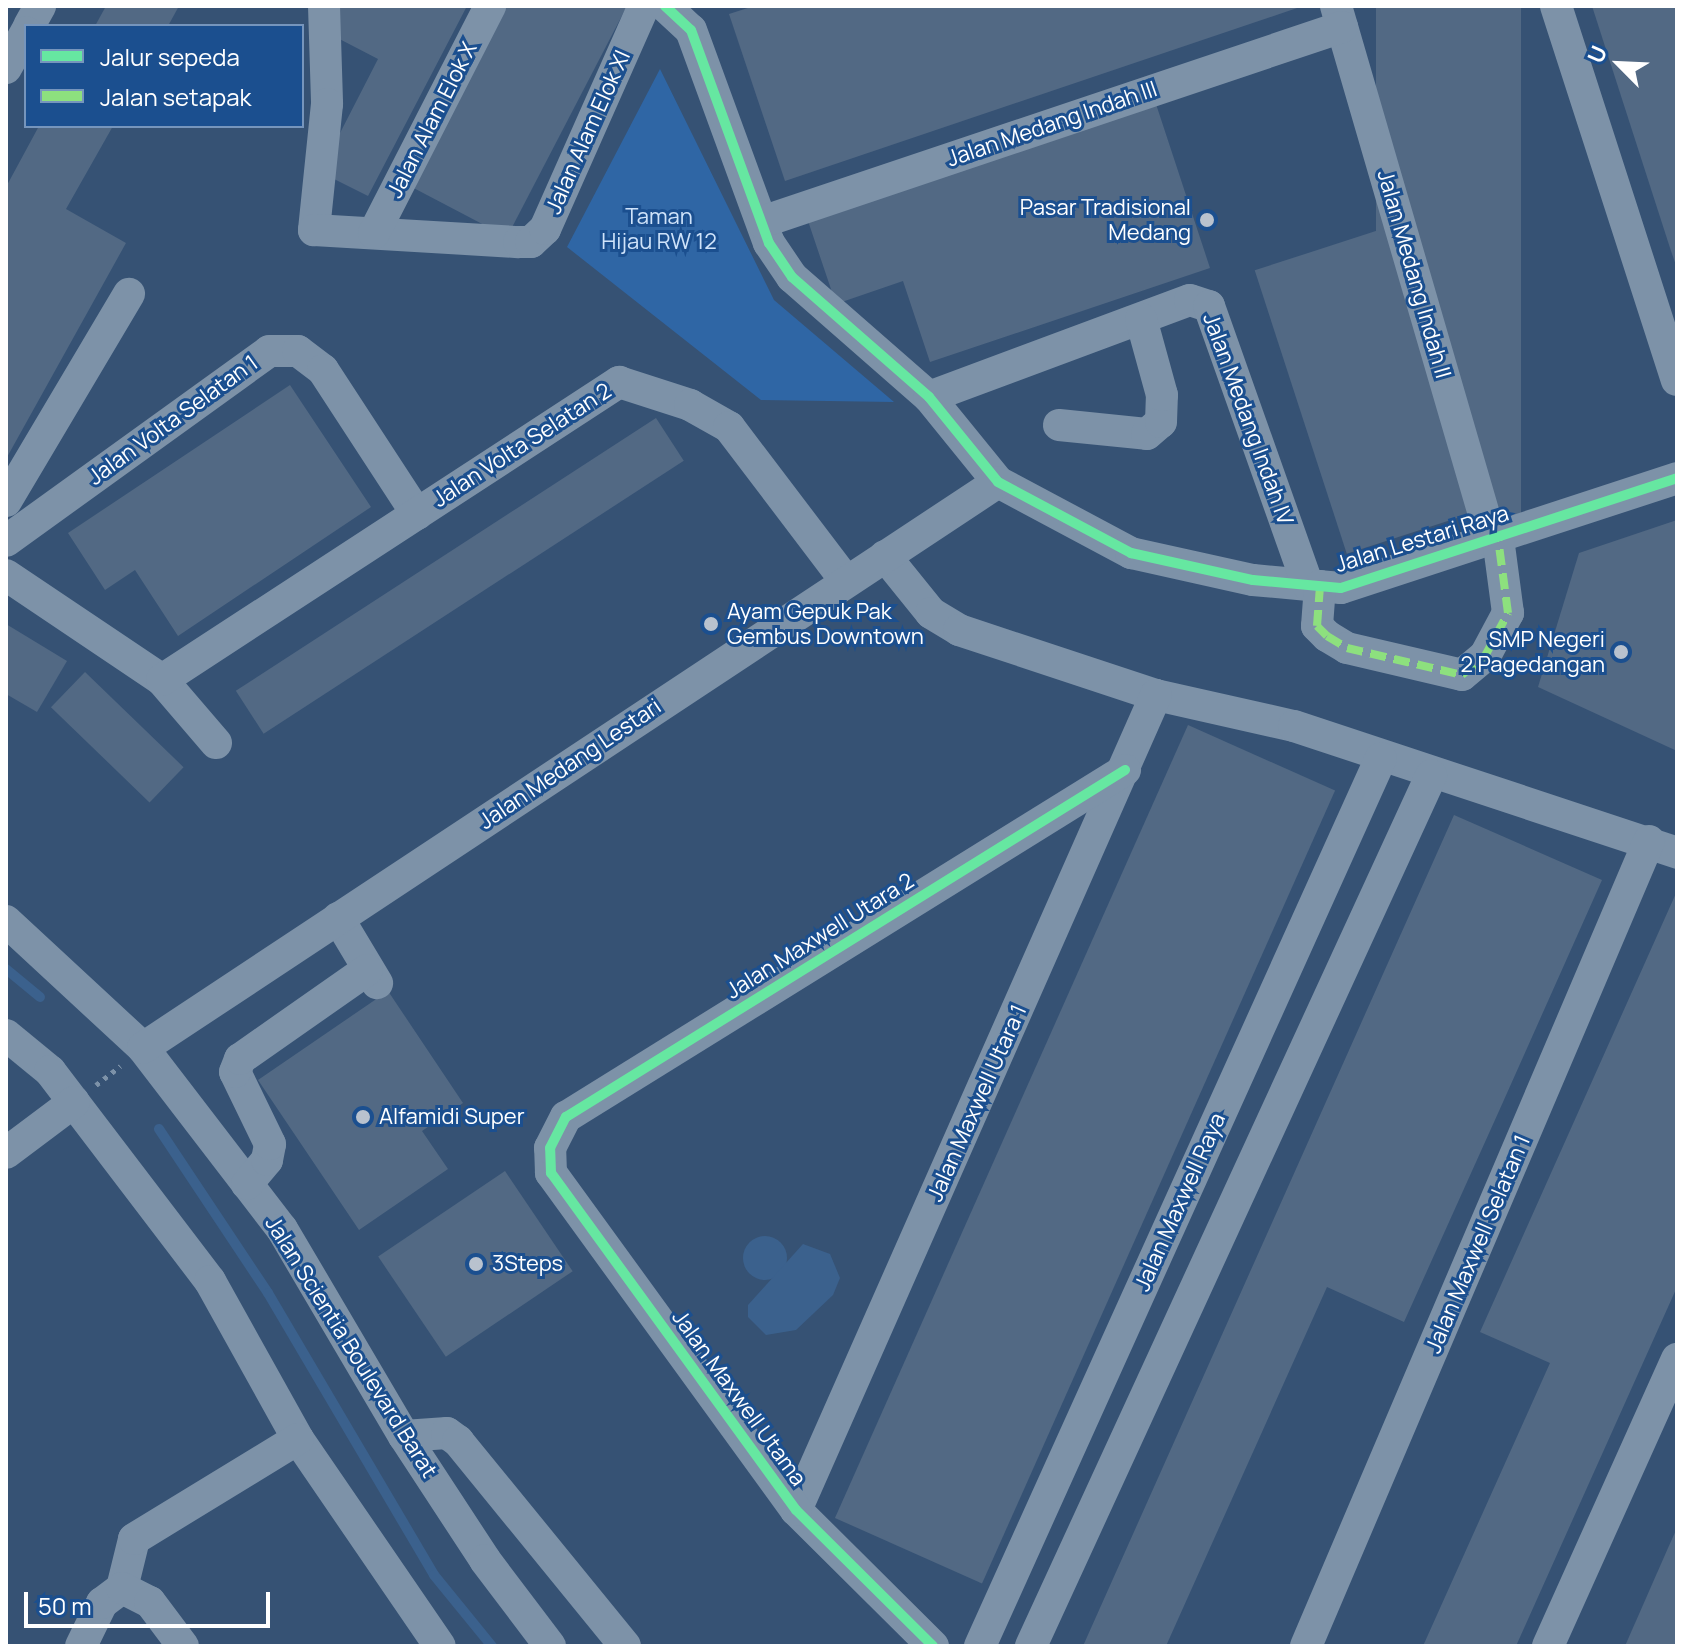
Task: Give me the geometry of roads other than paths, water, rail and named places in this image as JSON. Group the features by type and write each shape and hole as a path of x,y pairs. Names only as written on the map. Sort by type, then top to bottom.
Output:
{"street":[{"path":"30,24 40,6"},
{"name":"Jalan Alam Elok XI","path":"324,6 327,104 312,226 519,242 540,235 644,6"},
{"name":"Jalan Alam Elok X","path":"374,233 490,6"},
{"path":"1556,6 1677,380"},
{"path":"673,9 697,44 762,222 792,277 929,397 998,482"},
{"name":"Jalan Medang Indah III","path":"762,222 1339,16"},
{"name":"Jalan Medang Indah II","path":"1314,586 1317,626 1327,636 1361,652 1462,675 1485,656 1508,613 1495,540 1339,16"},
{"path":"6,68 24,36"},
{"path":"6,501 129,294"},
{"name":"Jalan Medang Indah IV","path":"929,397 1190,300 1209,306 1314,586"},
{"path":"1059,425 1147,434 1161,422 1162,395 1141,319"},
{"name":"Jalan Volta Selatan 1","path":"6,541 269,351 298,351 323,370 417,514"},
{"name":"Jalan Volta Selatan 2","path":"162,680 619,382 690,405 729,427 846,581"},
{"name":"Jalan Lestari Raya","path":"998,482 1131,553 1314,586 1341,588 1677,478"},
{"name":"Jalan Medang Lestari","path":"143,1048 998,482"},
{"path":"885,556 931,613 959,630 1156,695 1294,726 1431,776 1663,847"},
{"path":"6,575 162,680 216,743"},
{"name":"Jalan Maxwell Utara 1","path":"796,1510 1156,695"},
{"name":"Jalan Maxwell Raya","path":"980,1646 1381,758"},
{"name":"Jalan Maxwell Utara 2","path":"550,1148 566,1117 1125,770"},
{"path":"1031,1646 1431,776"},
{"name":"Jalan Maxwell Selatan 1","path":"1306,1646 1663,847"},
{"path":"247,1184 267,1160 270,1144 235,1072 240,1059 372,976 338,918"},
{"name":"Jalan Scientia Boulevard Barat","path":"6,921 143,1048 282,1229 404,1436 550,1646"},
{"path":"6,1035 50,1071 210,1281 298,1439 440,1646"},
{"path":"1236,1077 1281,1099"},
{"path":"6,1153 74,1102"},
{"name":"Jalan Maxwell Utama","path":"550,1148 551,1173 796,1510 933,1646"},
{"path":"1548,1646 1677,1359"},
{"path":"1095,1391 1138,1411"},
{"path":"404,1436 447,1433 458,1441 625,1646"},
{"path":"81,1646 112,1595 134,1539 298,1439"},
{"path":"112,1595 150,1602 183,1646"}],"waterway":[{"path":"6,969 40,997"},
{"path":"159,1129 268,1293 434,1575 492,1646"}],"place":[{"name":"Pasar Tradisional Medang","path":"1207,220"},
{"name":"Ayam Gepuk Pak Gembus Downtown","path":"711,624"},
{"name":"SMP Negeri 2 Pagedangan","path":"1621,652"},
{"name":"Alfamidi Super","path":"363,1117"},
{"name":"3Steps","path":"476,1264"}],"park label":[{"name":"Taman Hijau RW 12","path":"659,228"}]}
